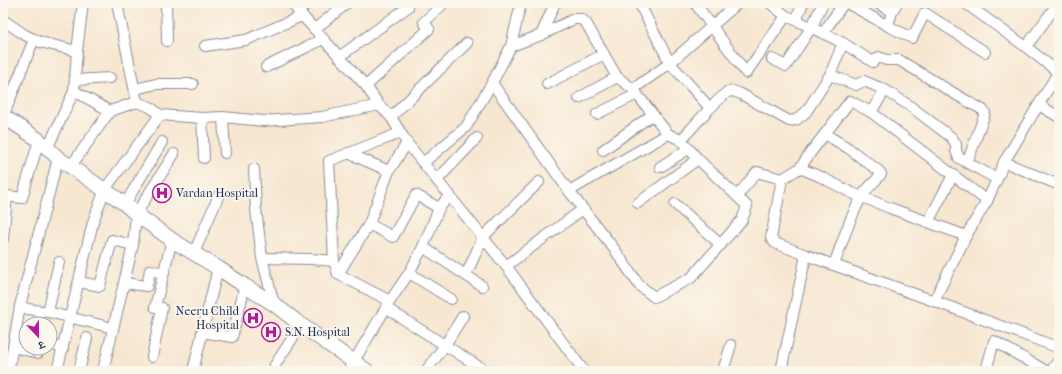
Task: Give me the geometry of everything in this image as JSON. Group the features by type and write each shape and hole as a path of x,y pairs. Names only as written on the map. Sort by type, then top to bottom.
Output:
{"street":[{"path":"3,239 7,196 22,198 43,143 74,90 83,3"},
{"path":"117,3 137,102"},
{"path":"166,3 167,41"},
{"path":"292,3 300,14 366,86 379,105 391,117 400,133 506,266 584,371"},
{"path":"205,46 246,40 300,14 308,3"},
{"path":"315,30 347,3"},
{"path":"366,86 429,29 424,22 441,6 438,3"},
{"path":"423,163 466,127 492,83 511,46 521,3"},
{"path":"541,35 555,3"},
{"path":"639,3 670,63 710,108"},
{"path":"695,3 746,74 786,16"},
{"path":"597,114 635,91 670,63 738,3"},
{"path":"770,3 786,16 824,33 874,62 878,57 886,60 899,60 960,98 983,110 983,119 967,163"},
{"path":"796,20 803,3"},
{"path":"772,59 786,66 811,28 823,3"},
{"path":"824,33 845,3 912,38 925,13 985,52"},
{"path":"877,3 895,7 888,26"},
{"path":"934,301 966,236 987,201 1004,162 1059,72 965,3"},
{"path":"1026,47 1058,3"},
{"path":"339,57 408,6"},
{"path":"492,83 569,191 615,250 639,285 654,297 691,278 742,220 747,206 688,149 681,140 668,134 635,91 617,77 586,23 581,19 574,19 541,35 511,46"},
{"path":"3,20 25,35 40,42 77,51"},
{"path":"34,39 3,117 43,143 58,158 125,204 136,214 172,240 274,304 350,367 367,371"},
{"path":"266,68 323,39"},
{"path":"391,117 467,43"},
{"path":"681,140 710,108 727,92 733,91 741,94 789,121 796,120 806,112 830,75 843,43"},
{"path":"548,84 604,54"},
{"path":"830,75 856,86 864,81 886,90 951,137 956,144 956,151 959,158 997,179"},
{"path":"579,98 617,77"},
{"path":"75,80 110,78"},
{"path":"135,89 156,84 193,84"},
{"path":"74,90 110,111"},
{"path":"871,112 886,90"},
{"path":"737,196 758,172 782,179 800,168 850,101 871,112 987,201"},
{"path":"71,166 110,111 137,102 150,107 160,115 202,118 223,117 263,121 322,117 379,105"},
{"path":"1039,105 1059,117"},
{"path":"57,371 93,222 104,189 160,115"},
{"path":"603,150 652,115"},
{"path":"223,117 225,153"},
{"path":"202,118 204,158"},
{"path":"400,133 329,161 334,261 338,274 388,305 445,345 486,371"},
{"path":"569,191 668,134"},
{"path":"825,134 848,148 881,174 861,196 848,225 834,265"},
{"path":"437,180 478,138"},
{"path":"125,204 162,142"},
{"path":"338,274 369,224 389,171 407,142"},
{"path":"660,167 688,149"},
{"path":"348,153 389,171"},
{"path":"103,371 133,245 136,214 174,154"},
{"path":"8,371 20,306 58,158"},
{"path":"638,203 698,159"},
{"path":"1004,162 1059,185"},
{"path":"254,168 256,209 262,258 274,304"},
{"path":"800,168 852,193 966,236"},
{"path":"928,222 953,175"},
{"path":"782,179 771,238 775,243 1059,348"},
{"path":"466,275 482,237 539,182"},
{"path":"194,253 219,195"},
{"path":"369,224 394,236 416,195 439,208"},
{"path":"350,367 409,273 423,247 439,208 450,195"},
{"path":"675,204 721,245"},
{"path":"506,266 583,209"},
{"path":"79,282 100,286 112,240 133,245"},
{"path":"152,356 162,308 156,307 172,240"},
{"path":"423,247 482,286"},
{"path":"781,371 806,255"},
{"path":"262,258 334,261"},
{"path":"48,312 60,262"},
{"path":"192,371 218,268"},
{"path":"124,283 147,286 150,270 164,273"},
{"path":"409,273 451,299"},
{"path":"202,332 232,337 245,286"},
{"path":"20,306 113,328"},
{"path":"429,370 463,316"},
{"path":"275,365 301,325"},
{"path":"79,371 87,338"},
{"path":"986,371 994,341 1046,371"},
{"path":"723,371 731,345"},
{"path":"58,346 63,348"},
{"path":"13,347 18,348"},
{"path":"1051,371 1059,360"}],"place":[{"name":"Vardan Hospital","path":"162,193"},
{"name":"Neeru Child Hospital","path":"253,318"},
{"name":"S.N. Hospital","path":"271,332"}]}
